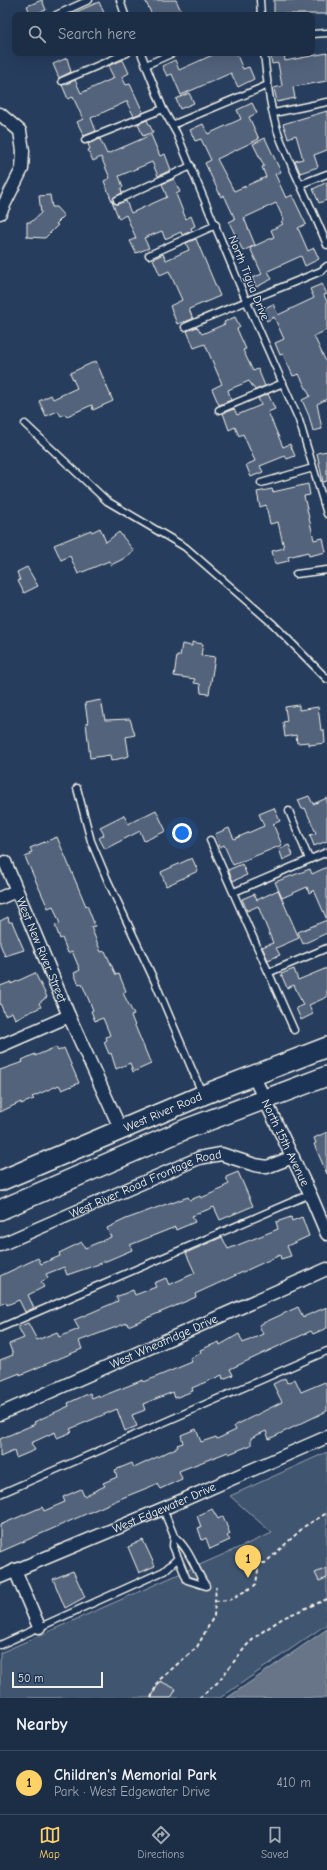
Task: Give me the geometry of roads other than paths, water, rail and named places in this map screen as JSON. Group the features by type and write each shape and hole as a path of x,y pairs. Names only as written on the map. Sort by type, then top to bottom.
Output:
{"main road":[{"name":"West River Road","path":"0,1181 202,1095 327,1047"},
{"name":"West River Road","path":"0,1210 186,1129 265,1098 327,1076"}],"street":[{"path":"0,114 20,131 23,151 22,169 0,213"},
{"name":"West New River Street","path":"5,862 69,1016 121,1130"},
{"path":"0,898 16,890"},
{"name":"West New River Street","path":"0,1046 69,1016"},
{"name":"North 15th Avenue","path":"253,1075 310,1194 327,1234"},
{"name":"West River Road Frontage Road","path":"0,1245 199,1158 221,1154 254,1165 267,1167 293,1158"},
{"name":"West Wheatridge Drive","path":"0,1414 327,1269"},
{"name":"West Edgewater Drive","path":"0,1577 163,1509 327,1437"},
{"path":"15,1570 40,1627"}],"lane":[{"path":"63,12 89,0"},
{"path":"120,0 124,12"},
{"path":"260,0 261,12"},
{"path":"315,34 327,33"},
{"path":"62,81 120,56"},
{"name":"North Tigua Drive","path":"142,56 164,109 191,166 246,300 299,420 327,514"},
{"path":"146,65 166,56"},
{"path":"264,56 268,85 280,137 327,245"},
{"path":"172,125 268,85"},
{"path":"274,113 327,102"},
{"path":"85,140 164,109"},
{"path":"117,200 191,166"},
{"path":"301,184 327,174"},
{"path":"149,255 216,225"},
{"path":"185,327 246,300 265,295 321,271 327,266"},
{"path":"219,410 283,383"},
{"path":"25,424 108,501 185,547 273,624 327,679"},
{"path":"261,483 313,468"},
{"path":"296,574 327,570"},
{"path":"77,788 94,848 155,982 202,1095"},
{"path":"289,812 309,859"},
{"path":"210,840 270,972 294,1030"},
{"path":"234,892 327,852"},
{"path":"270,972 327,948"},
{"path":"0,1328 310,1194"},
{"path":"0,1494 327,1351"},
{"path":"163,1509 174,1536 183,1544 198,1574 206,1586 188,1580 173,1546 174,1536"},
{"path":"0,1645 164,1571 178,1558"}],"place":[{"name":"Children's Memorial Park","path":"248,1578"}]}
